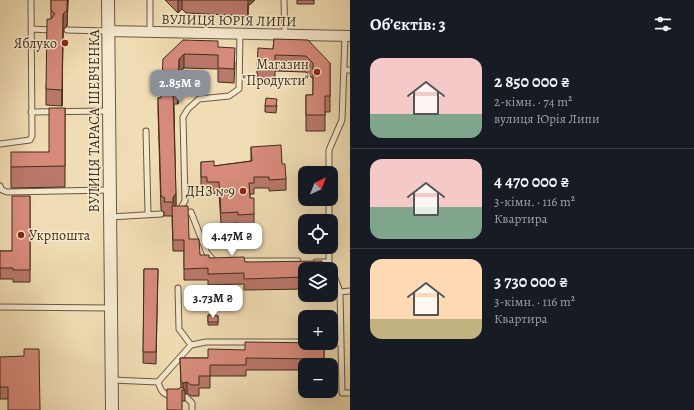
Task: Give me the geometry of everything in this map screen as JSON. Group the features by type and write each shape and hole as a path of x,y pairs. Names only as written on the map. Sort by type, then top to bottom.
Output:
{"street":[{"name":"ВУЛИЦЯ ТАРАСА ШЕВЧЕНКА","path":"108,0 112,410"},
{"name":"ВУЛИЦЯ ЮРІЯ ЛИПИ","path":"108,31 347,36"}],"lane":[{"path":"0,144 30,140 32,136 31,0"},
{"path":"150,0 150,32"},
{"path":"284,0 285,35"},
{"path":"31,29 51,30"},
{"path":"67,30 108,31"},
{"path":"220,261 212,261 207,253 191,212 177,214 185,201 183,117 188,109 199,99 229,96 239,89 240,34"},
{"path":"329,166 329,150 342,120 347,36"},
{"path":"344,70 350,70"},
{"path":"31,112 109,111"},
{"path":"146,130 148,213"},
{"path":"0,186 2,190 7,192 109,190"},
{"path":"110,216 148,213 161,214"},
{"path":"329,254 329,262"},
{"path":"228,261 305,262"},
{"path":"338,287 340,292 342,393 350,393"},
{"path":"178,288 179,330 191,345"},
{"path":"340,292 350,291"},
{"path":"0,307 110,308"},
{"path":"158,382 191,345 206,342 298,342"},
{"path":"112,380 158,382"},
{"path":"158,382 162,392 166,395 178,396"},
{"path":"186,397 192,403 192,410"}],"building":[{"path":"51,0 67,0 67,10 63,14 62,90 46,89 47,19 51,19 55,14 51,10"},
{"path":"274,39 308,40 330,63 330,96 325,96 325,115 306,115 306,95 313,95 313,63 306,56 275,55 275,68 257,68 258,48 273,49"},
{"path":"183,40 218,41 218,47 235,48 234,69 218,68 218,55 184,54 179,59 178,90 173,90 176,193 173,198 173,202 164,202 165,198 161,196 158,98 161,98 163,59"},
{"path":"266,98 277,99 276,106 265,106"},
{"path":"49,108 65,108 65,166 11,167 11,152 49,152"},
{"path":"281,145 282,164 285,164 286,179 269,180 269,177 254,177 254,183 249,183 250,198 254,198 254,214 238,215 238,212 221,213 219,182 207,182 207,177 201,177 201,162 214,161 214,166 252,161 251,147"},
{"name":"Укрпошта","path":"12,196 30,196 30,270 0,268 0,251 12,251"},
{"path":"172,206 188,206 189,239 199,239 200,255 209,255 209,258 244,257 245,262 322,261 322,262 298,262 298,277 244,279 244,273 208,274 208,268 184,269 184,240 173,240"},
{"path":"144,269 158,269 156,352 143,352"},
{"path":"208,315 218,316 218,322 208,322"},
{"path":"245,342 298,343 298,350 324,350 324,358 246,358 246,365 210,365 210,376 199,376 199,385 191,385 187,382 183,383 181,381 180,358 208,358 208,349 245,350"},
{"path":"24,349 39,349 40,410 8,410 8,387 0,387 0,357 24,356"},
{"path":"182,387 185,390 182,390 182,410 167,410 167,389 178,389"}],"place":[{"name":"Яблуко","path":"65,43"},
{"name":"Магазин \"Продукти\"","path":"317,72"},
{"name":"ДНЗ №9","path":"243,191"},
{"name":"Укрпошта","path":"21,235"}]}
